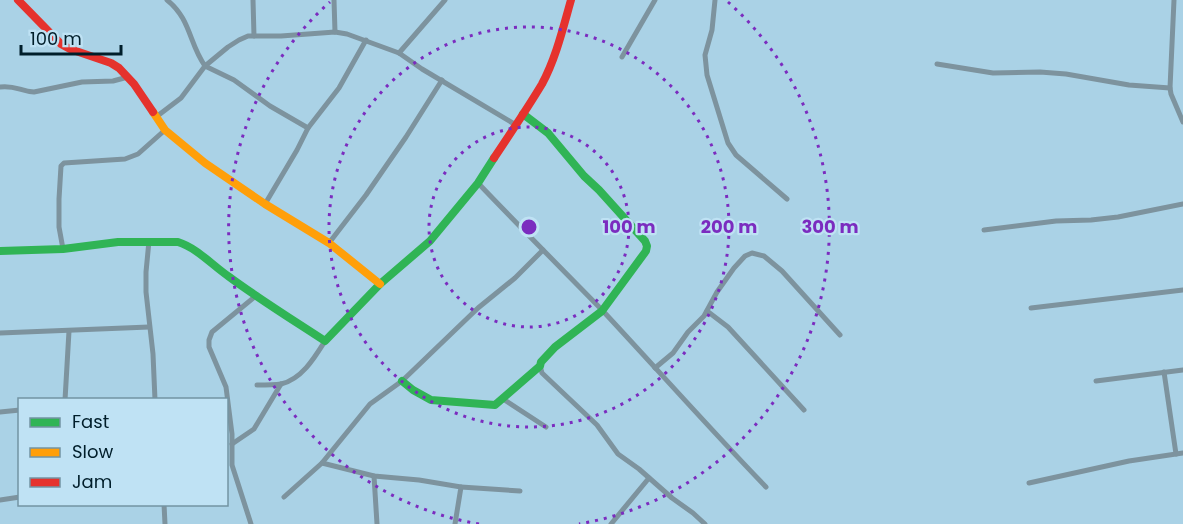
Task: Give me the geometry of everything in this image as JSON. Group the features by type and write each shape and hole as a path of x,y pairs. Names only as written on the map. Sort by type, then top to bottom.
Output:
{"street":[{"path":"167,0 182,16 205,66 234,80 270,106 308,128"},
{"path":"253,0 254,36"},
{"path":"334,0 335,32"},
{"path":"399,53 445,0"},
{"path":"257,385 281,384 294,379 304,370 326,341 380,284 430,241 478,183 542,83 562,34 571,0"},
{"path":"622,57 655,0"},
{"path":"715,0 712,30 705,55 707,75 728,143 736,155 787,198"},
{"path":"1174,0 1170,88 1182,119"},
{"path":"20,1 61,44 119,68 140,92 165,130 205,163 265,204 329,243 380,284"},
{"path":"1173,17 1183,17"},
{"path":"156,117 181,98 205,66 239,40 248,36 335,32 366,40 399,53 516,125"},
{"path":"265,204 308,128 339,88 366,40"},
{"path":"937,64 993,73 1066,74 1129,85 1170,88"},
{"path":"0,87 13,86 26,92 34,92 82,82 113,81 128,77"},
{"path":"329,243 366,195 442,80"},
{"path":"402,381 431,400 495,405 540,366 555,347 602,311 646,250 645,241 584,176 548,133 523,114"},
{"path":"63,249 59,227 60,166 64,163 134,157 165,130"},
{"path":"478,183 602,311 766,487"},
{"path":"984,230 1056,221 1118,217 1183,204"},
{"path":"149,241 146,272 155,398"},
{"path":"0,251 63,249 118,242 178,242 196,251 228,276 326,341"},
{"path":"284,497 322,463 370,404 402,381 543,250"},
{"path":"655,368 673,353 707,311 734,268 745,256 752,253 769,259 782,271 840,335"},
{"path":"1031,308 1183,290"},
{"path":"227,398 226,387 209,347 209,340 212,332 257,295"},
{"path":"707,311 728,327 804,410"},
{"path":"0,333 149,327"},
{"path":"65,398 69,331"},
{"path":"540,366 542,373 597,425 618,454 705,524"},
{"path":"1096,381 1183,370"},
{"path":"1164,372 1176,454"},
{"path":"232,444 254,429 281,384"},
{"path":"503,399 546,427"},
{"path":"228,403 232,434 232,465 251,524"},
{"path":"0,412 18,410"},
{"path":"1029,483 1129,461 1183,453"},
{"path":"322,463 374,476 461,487 520,491"},
{"path":"374,476 377,524"},
{"path":"611,524 649,478"},
{"path":"455,524 461,487"},
{"path":"0,500 18,498"},
{"path":"164,506 165,524"}],"traffic: fast":[{"path":"402,381 431,400 495,405 540,366 555,347 602,311 646,251 645,241 584,176 548,133 523,114"},
{"path":"0,251 63,249 118,242 178,242 198,252 222,272 325,341 380,284 430,241 478,183 494,158"}],"traffic: slow":[{"path":"153,112 165,130 205,163 265,204 329,243 380,284"}],"traffic: jam":[{"path":"18,0 61,44 119,68 134,84 153,112"},
{"path":"494,158 547,74 559,43 571,0"}]}
